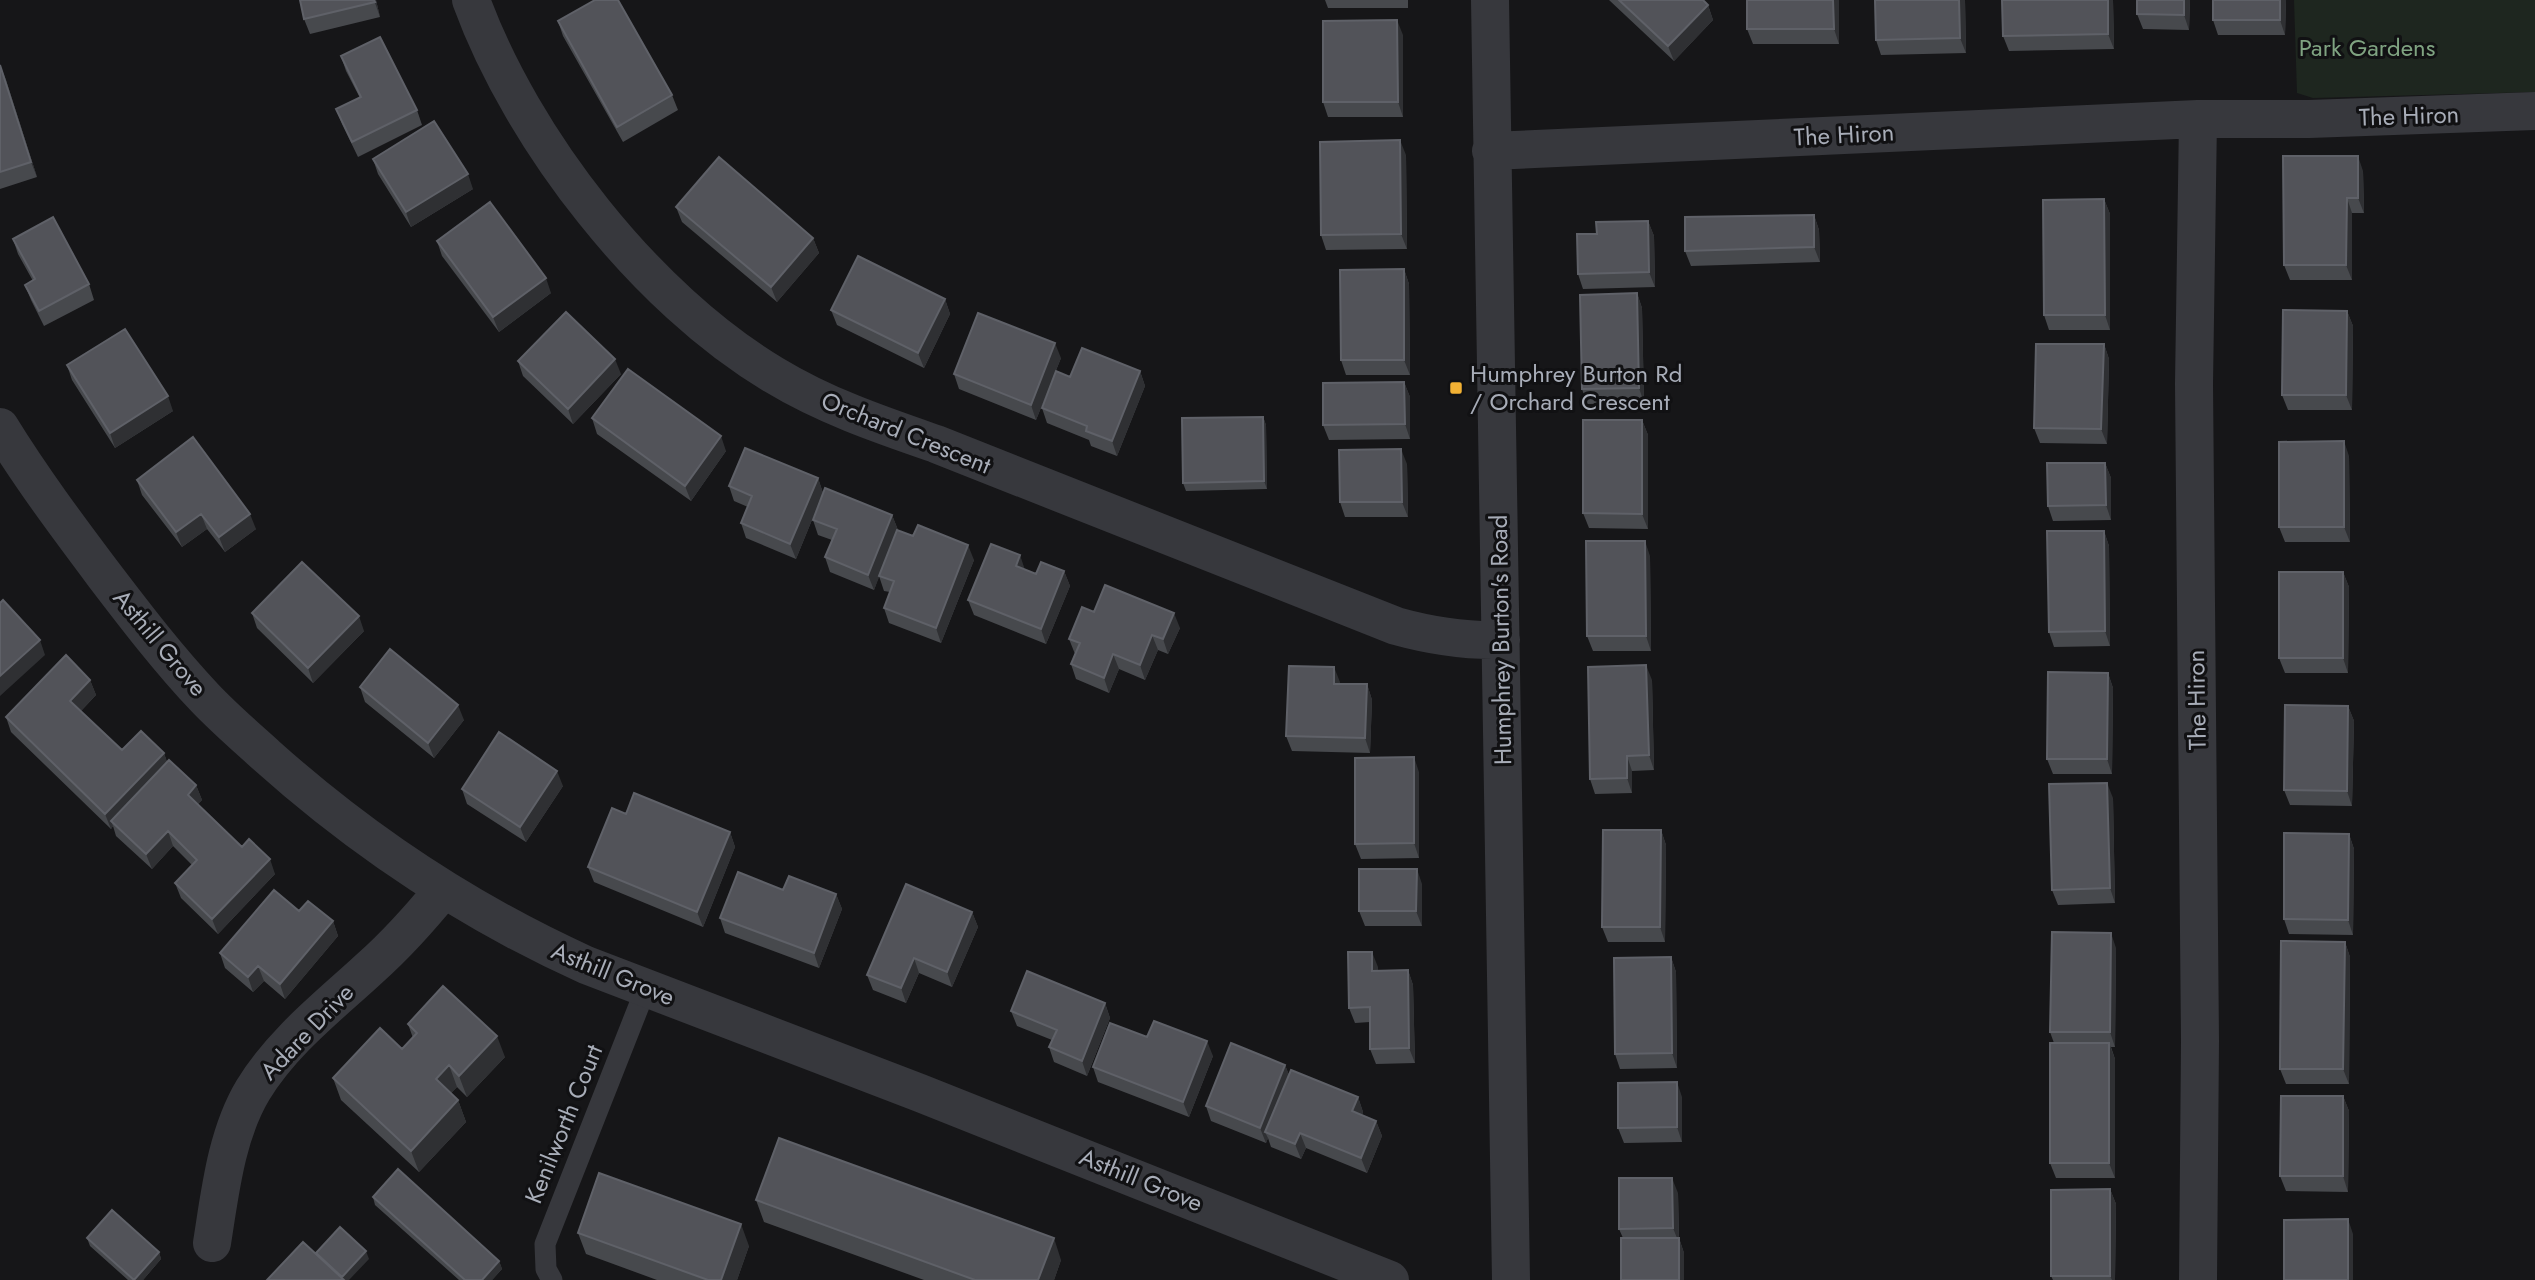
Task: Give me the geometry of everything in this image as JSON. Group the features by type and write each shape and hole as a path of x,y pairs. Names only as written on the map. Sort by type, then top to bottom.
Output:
{"street":[{"name":"Orchard Crescent","path":"471,0 514,93 558,162 597,216 675,299 708,328 772,374 811,396 872,421 1396,626 1437,637 1471,641 1501,640"},
{"name":"Humphrey Burton's Road","path":"1490,0 1511,1280"},
{"name":"The Hiron","path":"1491,151 2198,119 2309,119 2535,111"},
{"name":"The Hiron","path":"2198,119 2194,384 2200,1041 2198,1280"},
{"name":"Asthill Grove","path":"0,428 82,547 150,635 206,700 300,785 384,850 443,890 533,941 586,965 932,1098 1390,1280"},
{"name":"Adare Drive","path":"212,1243 235,1131 253,1091 284,1050 311,1021 372,967 443,890"}],"lane":[{"name":"Kenilworth Court","path":"552,1280 546,1269 545,1244 646,988"}],"green space":[{"name":"Park Gardens","path":"2294,0 2535,0 2535,92 2313,98 2297,93"}],"building":[{"path":"300,0 374,0 375,2 304,19"},
{"path":"595,0 618,0 672,95 617,127 558,21"},
{"path":"1619,0 1703,0 1708,5 1668,46"},
{"path":"1747,0 1833,0 1834,29 1747,29"},
{"path":"1875,0 1959,0 1960,38 1876,40"},
{"path":"2002,0 2108,0 2108,34 2003,36"},
{"path":"2137,0 2184,0 2184,15 2137,14"},
{"path":"2213,0 2280,0 2280,20 2213,20"},
{"path":"1397,20 1398,102 1323,102 1323,21"},
{"path":"380,37 417,110 352,142 336,109 361,97 341,56"},
{"path":"0,65 31,162 0,172"},
{"path":"434,121 468,174 406,212 373,159"},
{"path":"1400,140 1401,234 1321,235 1320,142"},
{"path":"2283,156 2358,156 2358,198 2347,198 2346,265 2284,265"},
{"path":"719,157 813,238 771,287 676,207"},
{"path":"2104,199 2105,315 2044,315 2043,200"},
{"path":"490,202 546,278 493,317 437,241"},
{"path":"1814,215 1814,247 1685,251 1685,217"},
{"path":"53,217 89,284 39,311 25,285 35,279 13,239"},
{"path":"1648,221 1649,272 1578,274 1577,234 1597,234 1596,222"},
{"path":"858,256 945,299 918,353 831,310"},
{"path":"1404,269 1404,360 1341,360 1340,270"},
{"path":"1637,293 1639,388 1582,389 1580,295"},
{"path":"2283,310 2347,311 2346,395 2282,395"},
{"path":"566,312 615,359 568,409 518,361"},
{"path":"978,313 1055,343 1031,405 954,374"},
{"path":"125,329 168,396 110,433 67,365"},
{"path":"2036,344 2104,344 2101,429 2034,428"},
{"path":"1082,348 1140,371 1112,441 1086,431 1087,426 1042,408 1056,371 1070,377"},
{"path":"628,369 721,436 685,486 592,418"},
{"path":"1404,382 1405,424 1323,425 1323,383"},
{"path":"1263,417 1264,481 1183,483 1182,418"},
{"path":"1583,420 1642,420 1642,514 1583,513"},
{"path":"193,437 250,514 219,537 201,514 176,532 137,480"},
{"path":"2344,441 2344,527 2279,527 2279,442"},
{"path":"745,448 818,478 790,544 741,523 752,496 729,486"},
{"path":"1401,449 1402,502 1340,502 1339,450"},
{"path":"2047,463 2105,463 2106,505 2048,506"},
{"path":"825,488 892,515 868,575 825,557 837,529 813,520"},
{"path":"918,525 968,545 936,628 884,608 894,581 879,576 897,530 913,536"},
{"path":"2047,531 2104,531 2105,631 2049,632"},
{"path":"1586,541 1645,541 1646,636 1587,636"},
{"path":"991,544 1020,555 1016,566 1036,574 1041,562 1064,571 1041,629 968,600"},
{"path":"302,562 359,616 308,668 252,613"},
{"path":"2279,572 2343,572 2343,658 2279,658"},
{"path":"1105,585 1174,613 1163,639 1152,635 1140,665 1113,654 1104,678 1071,664 1080,643 1069,639 1082,607 1094,612"},
{"path":"3,600 40,640 0,676 0,603"},
{"path":"390,649 458,705 428,743 360,687"},
{"path":"66,655 90,680 70,701 122,750 141,731 164,753 105,814 6,717"},
{"path":"1646,665 1649,755 1627,756 1627,778 1590,779 1588,667"},
{"path":"1289,666 1334,667 1334,684 1367,684 1365,738 1286,736"},
{"path":"2048,672 2108,673 2107,759 2047,759"},
{"path":"2285,705 2348,706 2347,791 2284,790"},
{"path":"499,732 557,771 520,827 462,789"},
{"path":"1414,757 1414,843 1355,844 1355,758"},
{"path":"169,760 196,785 188,795 242,847 249,839 270,859 212,919 175,883 197,860 168,831 146,854 111,821"},
{"path":"2107,783 2110,888 2052,890 2049,784"},
{"path":"634,793 730,832 697,912 588,867 612,808 626,814"},
{"path":"1603,830 1661,830 1660,927 1602,927"},
{"path":"2284,833 2349,834 2348,920 2284,919"},
{"path":"1359,869 1417,869 1416,911 1359,911"},
{"path":"738,872 783,890 789,876 836,894 814,953 720,918"},
{"path":"906,884 972,912 947,972 914,958 901,988 867,975"},
{"path":"274,890 299,911 308,901 333,921 280,984 258,966 248,977 220,953"},
{"path":"2052,932 2111,933 2110,1032 2050,1032"},
{"path":"2281,941 2345,942 2343,1069 2280,1069"},
{"path":"1348,952 1372,952 1372,971 1408,970 1409,1048 1370,1049 1370,1007 1349,1008"},
{"path":"1671,957 1672,1053 1615,1054 1614,958"},
{"path":"1027,971 1105,1003 1082,1061 1049,1047 1057,1030 1011,1011"},
{"path":"443,986 497,1036 459,1076 449,1065 436,1079 458,1100 411,1151 333,1078 380,1028 402,1049 417,1033 408,1024"},
{"path":"1154,1021 1207,1041 1183,1102 1093,1067 1110,1023 1147,1037"},
{"path":"1231,1043 1285,1065 1260,1128 1206,1106"},
{"path":"2050,1043 2109,1043 2109,1163 2050,1163"},
{"path":"1291,1070 1358,1097 1352,1111 1376,1121 1361,1158 1300,1133 1295,1144 1265,1132"},
{"path":"1677,1082 1677,1127 1618,1128 1618,1083"},
{"path":"2281,1096 2343,1096 2343,1176 2280,1176"},
{"path":"779,1138 1054,1238 1038,1280 975,1280 756,1200"},
{"path":"398,1169 499,1261 482,1280 465,1280 373,1197"},
{"path":"599,1173 741,1224 721,1280 708,1280 578,1233"},
{"path":"1619,1178 1672,1178 1673,1228 1619,1229"},
{"path":"2110,1189 2110,1276 2051,1276 2051,1190"},
{"path":"112,1210 159,1252 134,1280 87,1238"},
{"path":"2348,1219 2348,1280 2284,1280 2284,1220"},
{"path":"340,1227 366,1251 342,1277 316,1253"},
{"path":"1621,1238 1679,1238 1679,1280 1621,1280"},
{"path":"303,1242 344,1280 267,1280"}],"place":[{"name":"Humphrey Burton Rd / Orchard Crescent","path":"1456,388"}]}
